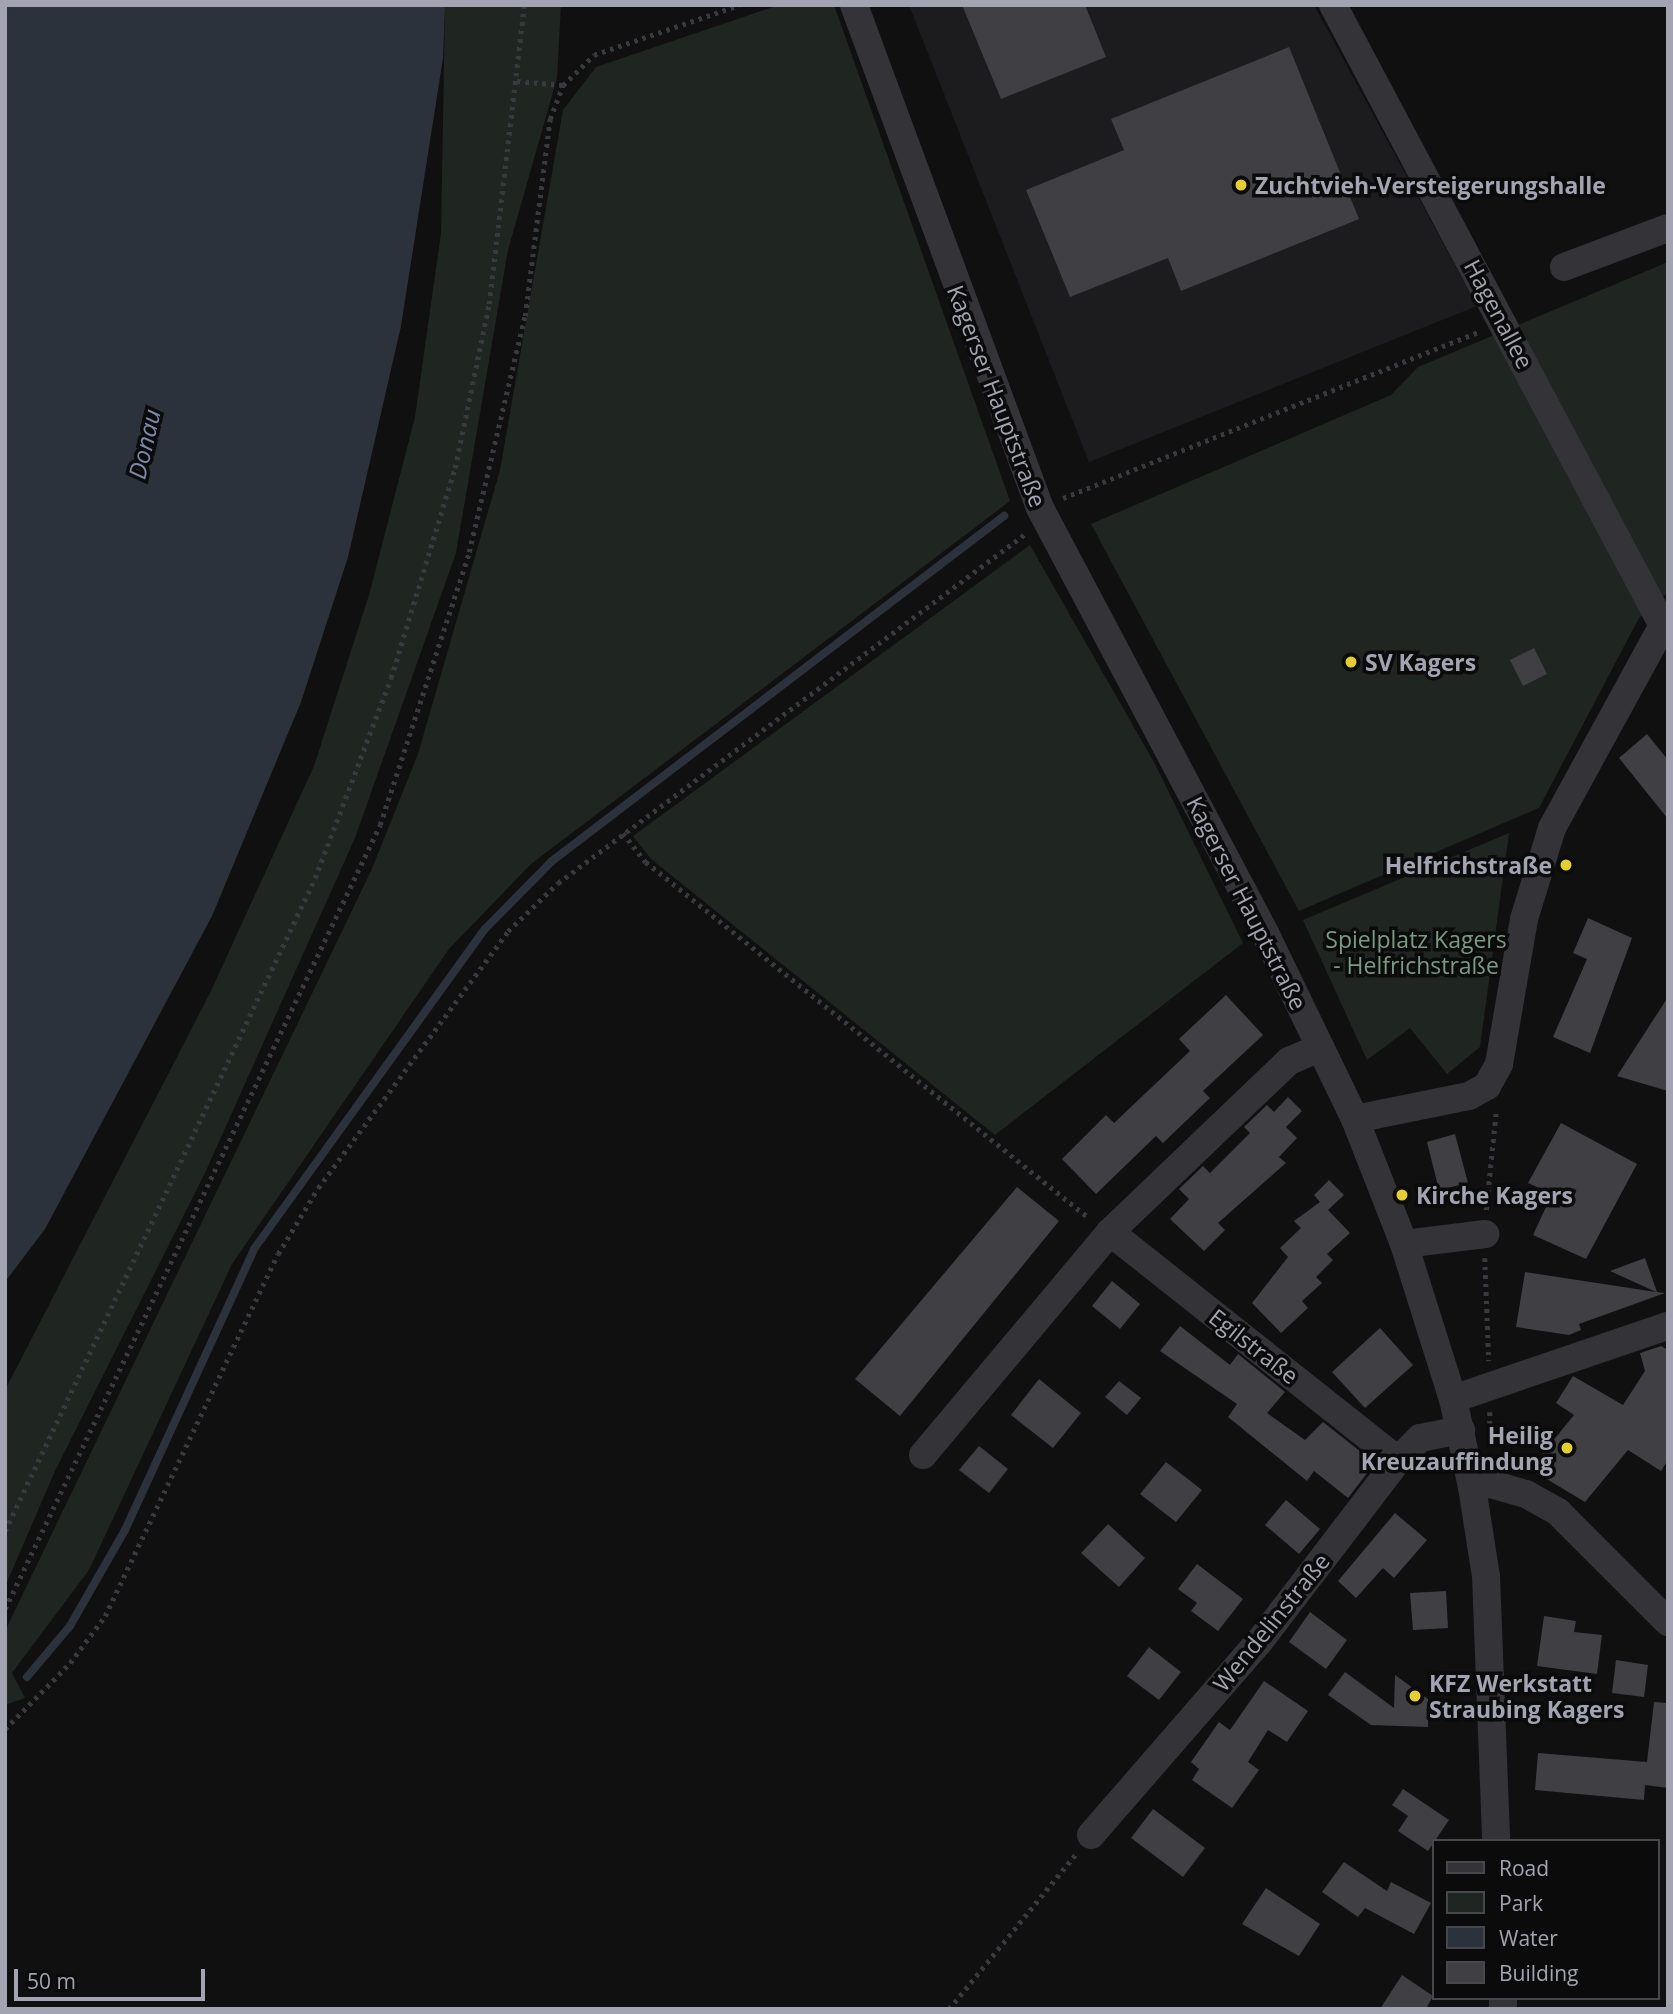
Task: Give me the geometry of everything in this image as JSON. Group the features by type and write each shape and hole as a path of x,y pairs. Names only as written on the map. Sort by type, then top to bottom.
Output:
{"street":[{"name":"Kagerser Hauptstraße","path":"854,5 1043,515 1320,1048 1355,1119 1404,1244 1461,1430 1481,1485 1496,1839"},
{"name":"Hagenallee","path":"1333,5 1666,618"},
{"path":"1564,267 1668,228"},
{"path":"1355,1119 1469,1096 1492,1098 1524,919 1552,828 1666,618"},
{"path":"923,1455 1110,1232 1289,1061 1320,1048"},
{"name":"Egilstraße","path":"1110,1232 1398,1460"},
{"path":"1404,1244 1485,1234"},
{"path":"1453,1399 1668,1326"},
{"name":"Wendelinstraße","path":"1091,1835 1259,1642 1398,1460 1420,1438 1461,1430"},
{"path":"1481,1485 1558,1512 1668,1622"}],"path":[{"path":"5,1531 316,878 358,773 455,468 489,304 524,5"},
{"path":"5,1609 380,825 469,552 525,316 550,119 563,85 594,55 739,5"},
{"path":"517,81 563,85"},
{"path":"5,1729 70,1663 105,1616 160,1511 247,1312 318,1188 508,931 623,833 1017,538 1043,515 1503,322"},
{"path":"623,833 646,862 1110,1232"},
{"path":"1481,1485 1490,1386 1485,1234 1492,1098"},
{"path":"949,2009 1091,1835"}],"shaded area":[{"path":"909,5 1314,5 1477,306 1089,462"}],"green space":[{"path":"445,5 561,5 557,78 508,250 456,553 355,838 205,1173 55,1471 5,1587 5,1390 210,993 314,766 369,595 415,417 441,233"},
{"path":"779,5 834,5 1010,501 531,864 449,949 232,1264 89,1570 12,1673 25,1698 5,1705 5,1631 371,871 418,754 500,470 563,110 596,67"},
{"path":"1668,262 1668,592 1639,618 1539,808 1299,911 1091,524 1391,395 1418,367"},
{"path":"1030,545 1155,764 1243,943 995,1135 651,859 633,836"},
{"name":"Spielplatz Kagers - Helfrichstraße","path":"1509,833 1480,1047 1447,1074 1410,1028 1367,1060 1303,920"}],"water":[{"name":"Donau","path":"5,5 445,5 443,58 401,326 348,557 301,702 212,916 45,1229 5,1282"}],"building":[{"path":"962,5 1085,5 1106,57 1001,99"},
{"name":"Zuchtvieh-Versteigerungshalle","path":"1289,47 1359,219 1181,291 1168,258 1070,297 1026,190 1124,150 1111,119"},
{"path":"1534,648 1547,674 1523,686 1510,660"},
{"path":"1647,734 1668,760 1668,819 1619,758"},
{"path":"1588,918 1632,938 1590,1053 1553,1037 1587,959 1573,953"},
{"path":"1226,995 1263,1035 1203,1091 1210,1098 1163,1143 1156,1136 1096,1194 1062,1159 1106,1115 1114,1123 1190,1051 1179,1039"},
{"path":"1668,997 1668,1091 1617,1076"},
{"path":"1288,1097 1302,1111 1286,1127 1297,1138 1279,1157 1286,1163 1218,1223 1225,1230 1204,1251 1170,1219 1189,1199 1179,1189 1203,1166 1210,1173 1250,1133 1244,1127 1267,1105 1274,1112"},
{"path":"1561,1123 1637,1164 1586,1259 1533,1235 1552,1194 1528,1183"},
{"path":"1455,1134 1468,1183 1439,1190 1427,1142"},
{"path":"1329,1180 1344,1195 1328,1210 1350,1233 1327,1254 1333,1260 1316,1277 1322,1283 1302,1301 1308,1308 1281,1333 1252,1303 1288,1257 1280,1248 1301,1228 1294,1221 1320,1202 1314,1195"},
{"path":"1017,1187 1059,1221 900,1416 855,1379"},
{"path":"1645,1258 1657,1292 1665,1293 1579,1324 1581,1330 1569,1335 1516,1327 1525,1272 1656,1292 1610,1271"},
{"path":"1112,1281 1140,1304 1120,1329 1092,1306"},
{"path":"1180,1326 1230,1365 1238,1354 1285,1392 1267,1413 1305,1440 1323,1422 1375,1463 1348,1498 1314,1471 1307,1481 1228,1417 1237,1404 1160,1351"},
{"path":"1380,1328 1413,1365 1365,1408 1332,1372"},
{"path":"1661,1346 1668,1350 1668,1460 1661,1471 1628,1450 1585,1502 1530,1469 1574,1415 1556,1403 1573,1376 1623,1405 1645,1371 1640,1353"},
{"path":"1039,1379 1081,1413 1053,1448 1011,1415"},
{"path":"1119,1381 1141,1398 1127,1415 1105,1397"},
{"path":"979,1446 1008,1469 989,1493 959,1470"},
{"path":"1166,1462 1202,1490 1176,1522 1140,1494"},
{"path":"1286,1500 1320,1529 1299,1554 1265,1525"},
{"path":"1395,1513 1427,1540 1394,1578 1383,1568 1356,1598 1338,1581"},
{"path":"1108,1524 1145,1558 1119,1587 1081,1553"},
{"path":"1197,1564 1243,1599 1218,1631 1191,1611 1197,1603 1178,1589"},
{"path":"1446,1591 1448,1628 1413,1630 1410,1593"},
{"path":"1310,1612 1347,1640 1326,1669 1289,1642"},
{"path":"1544,1616 1576,1621 1574,1632 1602,1635 1597,1674 1537,1666"},
{"path":"1149,1647 1181,1672 1159,1700 1127,1676"},
{"path":"1616,1660 1648,1665 1644,1697 1612,1693"},
{"path":"1345,1672 1394,1708 1395,1675 1428,1699 1428,1727 1371,1725 1328,1695"},
{"path":"1264,1681 1308,1711 1287,1742 1268,1730 1248,1762 1259,1770 1232,1808 1192,1780 1199,1769 1191,1762 1219,1722 1230,1730"},
{"path":"1654,1702 1668,1703 1668,1788 1645,1785 1644,1800 1535,1790 1538,1753 1647,1762"},
{"path":"1403,1789 1449,1820 1436,1839 1432,1839 1428,1851 1398,1831 1408,1816 1392,1805"},
{"path":"1153,1809 1205,1848 1183,1877 1131,1838"},
{"path":"1344,1862 1387,1891 1391,1882 1431,1903 1414,1934 1365,1908 1358,1917 1322,1892"},
{"path":"1266,1888 1320,1924 1299,1956 1242,1924"},
{"path":"1402,1975 1432,1995 1426,2009 1380,2009"}],"waterway":[{"path":"27,1677 70,1626 125,1530 254,1249 485,929 552,861 1004,516"}],"place":[{"name":"Zuchtvieh-Versteigerungshalle","path":"1241,185"},
{"name":"SV Kagers","path":"1351,662"},
{"name":"Helfrichstraße","path":"1566,865"},
{"name":"Kirche Kagers","path":"1402,1195"},
{"name":"Heilig Kreuzauffindung","path":"1567,1448"},
{"name":"KFZ Werkstatt Straubing Kagers","path":"1415,1696"}]}
